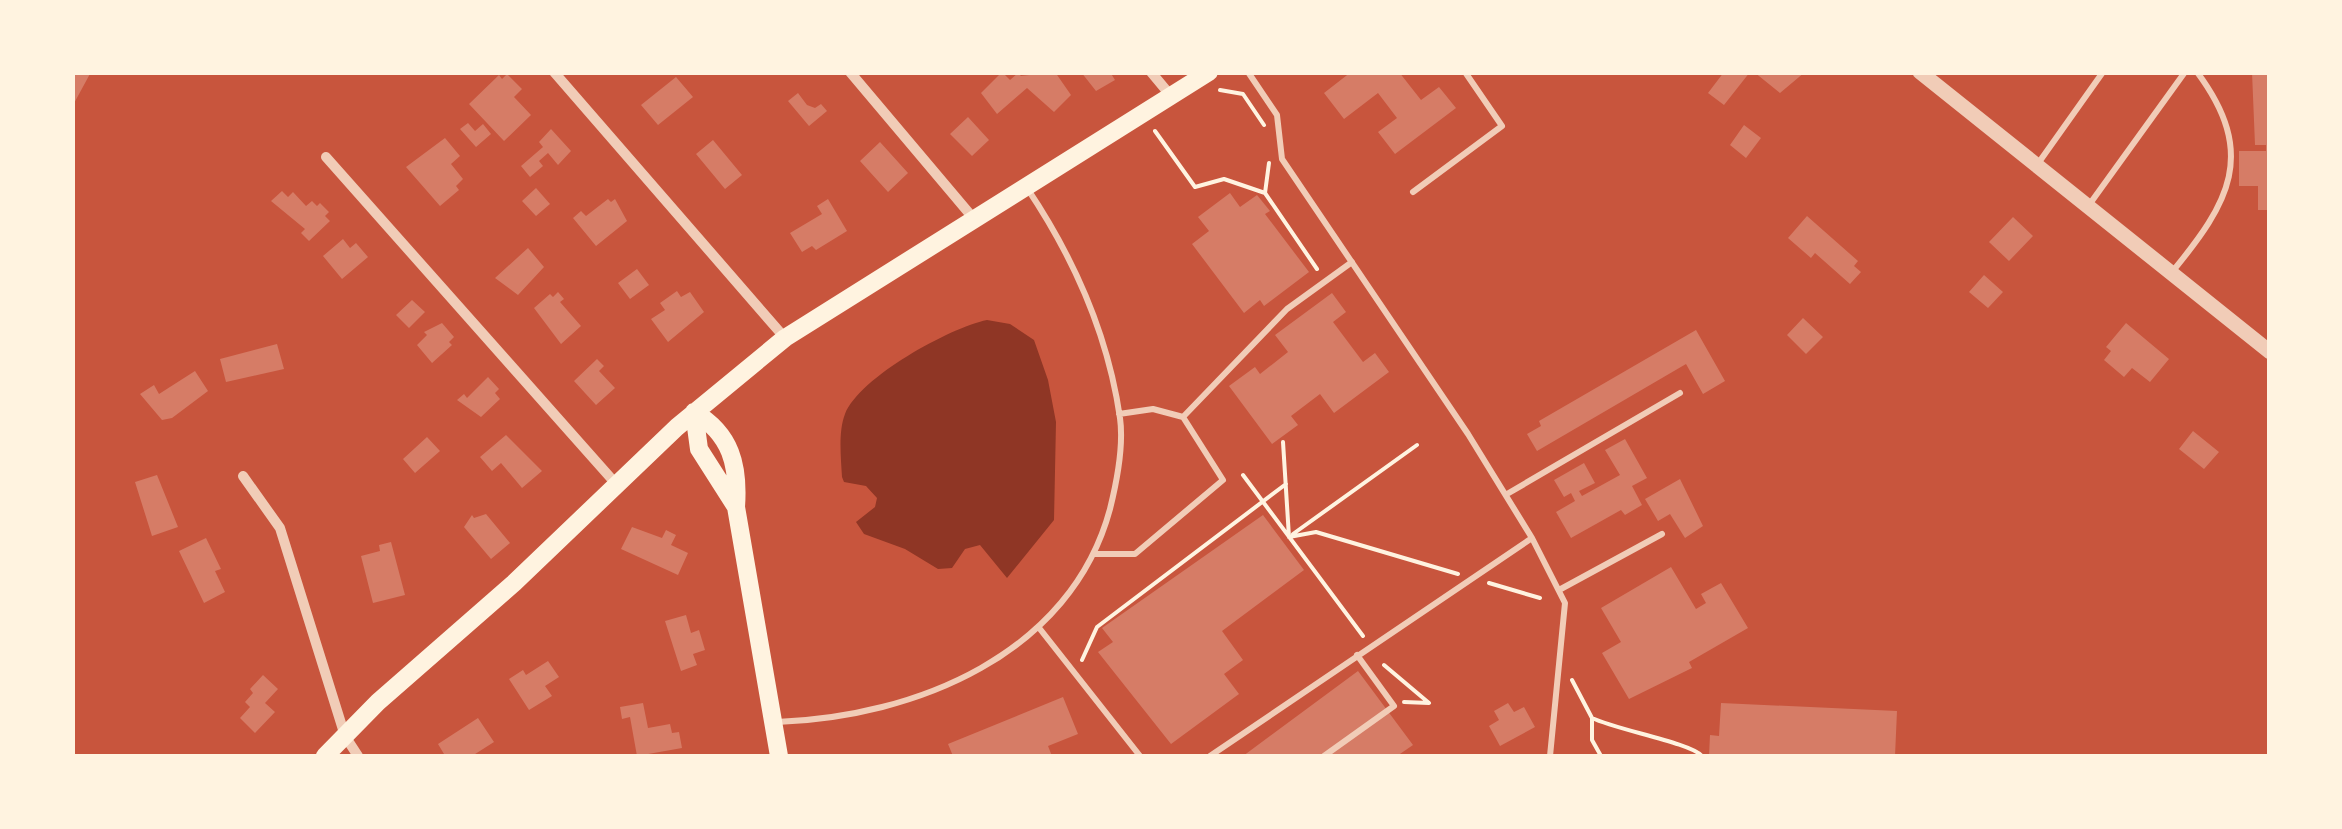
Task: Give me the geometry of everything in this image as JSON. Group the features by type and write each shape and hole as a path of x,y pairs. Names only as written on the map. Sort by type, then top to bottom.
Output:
{"main road":[{"path":"325,756 694,412 785,338 1209,72"},
{"path":"694,412 699,449 736,508"},
{"path":"694,412 715,425 730,446 738,485 736,508 779,756"}],"street":[{"path":"554,72 785,338"},
{"path":"850,72 974,219"},
{"path":"1150,72 1171,96"},
{"path":"1920,72 2270,352"},
{"path":"326,157 617,486"},
{"path":"242,476 280,528 345,736 358,756"}],"lane":[{"path":"1248,72 1277,115 1282,159 1507,494 1565,603 1550,756"},
{"path":"1413,192 1502,126 1466,72"},
{"path":"2036,166 2103,72"},
{"path":"2088,207 2185,72"},
{"path":"2171,274 2226,200 2230,154 2221,105 2197,72"},
{"path":"774,722 819,720 890,706 936,690 998,658 1040,630 1087,571 1114,496 1120,460 1119,414 1101,336 1084,289 1026,187"},
{"path":"1182,417 1287,310 1352,262"},
{"path":"1507,494 1680,393"},
{"path":"1095,554 1135,554 1223,480 1182,417 1152,408 1119,414"},
{"path":"1559,590 1662,534"},
{"path":"1210,756 1532,538"},
{"path":"1040,630 1140,756"},
{"path":"1324,756 1394,706 1357,656"}],"path":[{"path":"1220,90 1242,94 1266,130"},
{"path":"1156,131 1196,187 1224,179 1265,193 1317,269"},
{"path":"1265,193 1270,158"},
{"path":"1283,442 1289,537"},
{"path":"1289,537 1417,445"},
{"path":"1243,475 1363,636"},
{"path":"1080,664 1090,651 1098,628 1286,484"},
{"path":"1289,537 1316,532 1459,574"},
{"path":"1484,582 1540,598"},
{"path":"1560,652 1592,718 1592,740 1602,756"},
{"path":"1384,664 1430,704 1390,702"},
{"path":"1592,718 1655,741 1684,743 1702,756"}],"shaded area":[{"path":"987,320 1010,324 1034,340 1048,380 1056,422 1054,520 1007,578 980,545 965,549 952,568 938,569 905,549 864,534 856,522 875,507 877,498 866,486 844,482 842,477 841,429 854,400 907,356"}],"building":[{"path":"72,72 91,72 72,107"},
{"path":"1002,72 1010,80 1018,73 1021,76 1055,72 1071,95 1054,112 1027,88 997,114 981,93"},
{"path":"1081,72 1110,72 1115,80 1096,91"},
{"path":"1351,72 1399,72 1421,100 1439,87 1456,108 1395,154 1378,132 1397,118 1378,93 1344,119 1324,93"},
{"path":"1724,72 1750,72 1724,105 1708,93"},
{"path":"1754,72 1805,72 1780,93"},
{"path":"2252,72 2270,72 2270,210 2258,210 2258,186 2239,186 2239,151 2266,151 2266,145 2255,145"},
{"path":"507,74 522,89 514,97 531,115 504,141 469,104 499,75 502,79"},
{"path":"676,77 693,97 658,125 641,105"},
{"path":"798,93 807,105 815,108 821,104 827,111 809,126 788,101"},
{"path":"968,117 989,140 972,156 950,134"},
{"path":"468,123 475,131 483,124 491,134 476,147 460,129"},
{"path":"1744,125 1761,138 1746,158 1730,145"},
{"path":"551,129 571,151 558,165 548,153 539,161 543,166 530,177 521,166 543,147 539,142"},
{"path":"445,138 460,156 451,164 463,179 456,186 459,190 440,206 406,167"},
{"path":"713,140 742,175 725,189 696,154"},
{"path":"880,142 908,173 888,192 860,161"},
{"path":"536,188 550,204 536,216 522,201"},
{"path":"282,191 288,197 293,192 306,206 312,201 317,206 320,203 329,212 325,216 330,221 309,241 301,233 305,229 271,201"},
{"path":"1230,193 1240,207 1257,195 1270,211 1265,214 1309,272 1264,306 1260,300 1244,313 1192,244 1209,231 1198,217"},
{"path":"608,199 615,199 627,221 596,246 573,218 581,211 586,216"},
{"path":"828,199 847,231 816,250 812,246 802,252 790,233 822,214 817,206"},
{"path":"1807,216 1858,261 1854,266 1861,272 1850,284 1815,253 1811,258 1788,238"},
{"path":"2013,217 2033,236 2009,261 1989,242"},
{"path":"343,239 350,248 356,243 368,257 342,279 323,256"},
{"path":"528,248 544,267 518,295 495,278"},
{"path":"637,269 649,285 630,299 618,283"},
{"path":"1984,275 2003,292 1988,308 1969,292"},
{"path":"677,291 681,297 690,292 704,312 668,342 651,319 665,310 660,303"},
{"path":"558,292 564,299 560,302 581,326 561,344 534,308"},
{"path":"1332,293 1346,312 1333,322 1363,362 1375,353 1389,372 1334,413 1320,394 1291,416 1298,425 1272,444 1229,386 1255,367 1260,374 1288,352 1275,335"},
{"path":"412,300 425,312 409,328 396,315"},
{"path":"1803,318 1823,337 1806,354 1787,335"},
{"path":"442,323 454,337 449,342 452,345 432,363 417,345 427,335 424,332"},
{"path":"2126,323 2169,359 2150,382 2132,368 2124,377 2104,360 2111,351 2106,347"},
{"path":"1696,330 1725,381 1703,394 1686,364 1537,451 1527,434 1541,426 1539,421"},
{"path":"277,344 284,369 226,382 220,359"},
{"path":"597,359 604,366 599,371 615,388 596,405 574,381"},
{"path":"195,371 208,391 172,418 162,420 140,394 154,385 159,394"},
{"path":"488,377 499,389 495,393 500,399 481,417 457,400 464,394 467,398"},
{"path":"2193,431 2219,452 2204,469 2179,449"},
{"path":"506,435 542,471 522,488 501,463 492,471 480,457"},
{"path":"427,437 440,451 415,473 403,459"},
{"path":"1625,439 1647,478 1632,486 1642,505 1625,515 1621,510 1571,538 1556,512 1575,501 1571,493 1564,497 1554,480 1584,463 1595,483 1579,491 1582,496 1620,475 1605,450"},
{"path":"157,475 178,527 152,536 135,482"},
{"path":"1680,479 1703,526 1685,538 1670,514 1658,521 1645,499"},
{"path":"486,514 510,543 491,559 464,527 472,515 474,518"},
{"path":"1263,515 1304,570 1222,631 1243,660 1224,674 1239,694 1171,744 1098,652 1113,642 1102,628"},
{"path":"632,527 662,538 666,530 676,535 671,545 688,553 678,575 621,549"},
{"path":"206,538 221,569 215,571 225,592 204,603 179,551"},
{"path":"391,542 405,595 373,603 361,556 380,551 379,545"},
{"path":"1671,567 1696,609 1706,603 1701,594 1721,583 1748,628 1689,662 1692,668 1629,699 1602,653 1621,642 1601,608"},
{"path":"686,615 691,633 699,630 705,650 693,654 697,665 681,671 665,621"},
{"path":"548,661 559,677 545,686 552,696 529,710 509,679 523,670 526,675"},
{"path":"1358,671 1413,745 1397,756 1243,756"},
{"path":"263,675 278,689 265,703 275,712 255,733 240,718 250,707 245,702 253,693 250,689"},
{"path":"1063,697 1078,734 1048,746 1052,756 953,756 948,744"},
{"path":"643,703 648,728 670,724 672,733 679,732 682,748 637,756 630,717 622,719 620,707"},
{"path":"1508,703 1514,712 1524,707 1535,727 1500,746 1489,726 1499,720 1494,711"},
{"path":"1721,703 1897,711 1895,756 1709,756 1710,735 1719,736"},
{"path":"478,718 494,742 472,756 439,756 444,754 438,744"}]}
